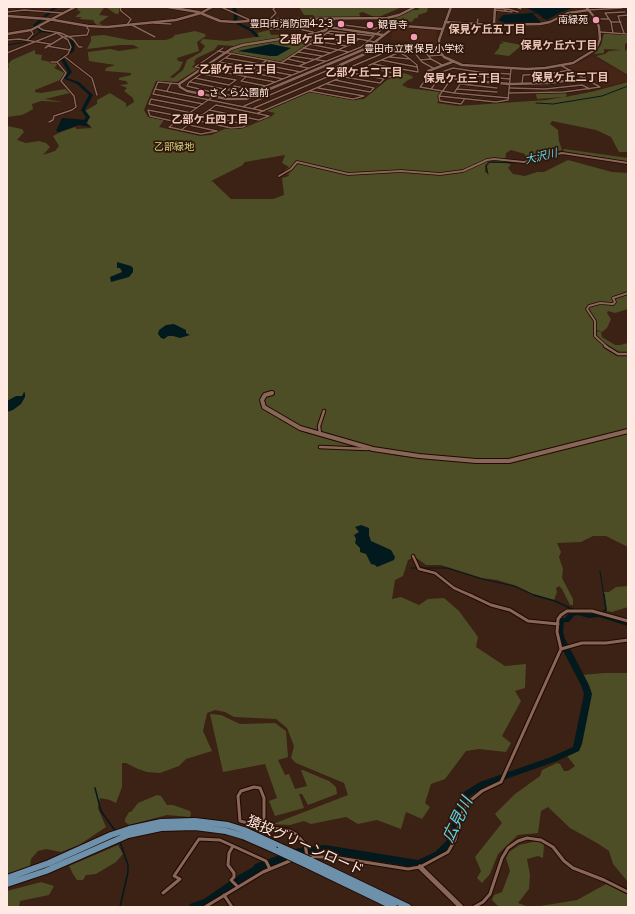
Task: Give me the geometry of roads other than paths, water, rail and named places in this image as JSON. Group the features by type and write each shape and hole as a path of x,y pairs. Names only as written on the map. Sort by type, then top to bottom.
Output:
{"main road":[{"name":"猿投グリーンロード","path":"7,878 49,863 117,833 161,822 195,821 228,825 244,830 278,848"},
{"name":"猿投グリーンロード","path":"7,884 46,871 128,835 160,828 195,827 219,830 243,836 308,859 408,907"},
{"name":"猿投グリーンロード","path":"308,859 394,907"}],"street":[{"path":"7,34 31,30 75,7"},
{"path":"120,7 121,11 131,19 127,25"},
{"path":"168,7 201,13 216,20 236,22 270,19 387,18 399,15 415,7"},
{"path":"154,23 176,20 201,13 212,7"},
{"path":"221,7 270,29 299,28 313,32"},
{"path":"270,19 276,13 273,9 276,7"},
{"path":"442,55 438,40 451,7"},
{"path":"516,7 521,9"},
{"path":"429,56 442,55 453,62 475,66 511,69 536,69 562,66 580,60 591,53 599,43 600,32 596,19 586,7"},
{"path":"494,25 495,8 518,12"},
{"path":"445,22 494,25 545,23 568,13 610,8 621,8 628,15"},
{"path":"53,12 56,9"},
{"path":"7,12 24,10 63,13"},
{"path":"506,10 512,12"},
{"path":"613,33 611,22 606,13 625,12"},
{"path":"624,33 618,16 628,15"},
{"path":"7,16 45,19 88,26 105,27 148,23 171,24"},
{"path":"203,104 153,94 158,82 179,84 236,46 318,33 326,30 334,18"},
{"path":"477,24 478,19"},
{"path":"596,19 609,19"},
{"path":"148,23 159,21"},
{"path":"611,22 621,22"},
{"path":"132,24 155,37"},
{"path":"339,29 344,25 374,29 379,27 384,28 376,34"},
{"path":"45,48 65,37 87,35 89,30 87,28 88,26"},
{"path":"37,27 43,30 60,32 70,42 70,50 68,54 57,62 51,62"},
{"path":"328,27 383,35"},
{"path":"179,84 180,87 185,90 235,100 246,99 366,48 390,29 400,27 442,29"},
{"path":"27,40 33,34 31,30"},
{"path":"189,82 187,84 190,87 216,96 236,96 248,94 361,47 374,36 330,31 314,40 281,63"},
{"path":"7,53 55,32 73,39 79,47 82,47"},
{"path":"600,32 628,34"},
{"path":"244,106 340,65 378,48 381,45 375,42 327,33"},
{"path":"320,37 354,43"},
{"path":"7,40 19,38 50,44"},
{"path":"299,66 340,50 359,39"},
{"path":"314,40 347,46"},
{"path":"308,44 349,52"},
{"path":"47,46 70,50"},
{"path":"439,47 400,47 406,52 425,52 431,59 442,65"},
{"path":"223,48 195,66 208,70 275,82 288,87"},
{"path":"302,48 331,53"},
{"path":"254,108 393,49 410,59 417,67 418,72 373,64"},
{"path":"218,51 316,70"},
{"path":"297,52 323,56"},
{"path":"258,113 400,52"},
{"path":"413,52 420,60 433,68"},
{"path":"189,82 231,54"},
{"path":"292,55 326,61"},
{"path":"388,57 405,60 410,59"},
{"path":"63,58 92,78 97,95"},
{"path":"225,58 261,64 266,60"},
{"path":"287,59 307,63"},
{"path":"420,60 431,59"},
{"path":"381,60 417,67"},
{"path":"270,61 265,65 301,72"},
{"path":"49,122 54,116 72,110 76,107 74,96 61,80 66,74 57,62"},
{"path":"214,66 249,72 255,68 219,62"},
{"path":"431,73 428,71 453,62"},
{"path":"340,65 357,71 390,77 399,74 365,67"},
{"path":"472,71 475,66"},
{"path":"509,93 548,93 600,87 562,66"},
{"path":"436,74 453,68 479,72 510,74"},
{"path":"283,79 254,73 259,69 292,76"},
{"path":"509,98 511,69"},
{"path":"536,69 540,74"},
{"path":"522,84 522,75 547,74 570,70"},
{"path":"477,76 479,72"},
{"path":"343,76 380,83 384,79 351,73"},
{"path":"431,73 463,80 510,84 563,82 584,78"},
{"path":"431,73 420,87 454,93 509,98"},
{"path":"195,78 229,85 236,80 202,74"},
{"path":"547,74 551,78"},
{"path":"534,84 534,79 558,78 577,74"},
{"path":"459,79 463,75 510,79"},
{"path":"431,89 441,76"},
{"path":"246,77 241,81 266,86"},
{"path":"481,82 484,77"},
{"path":"452,78 442,91 440,101 461,104 465,99"},
{"path":"558,78 563,82"},
{"path":"326,84 370,92 374,88 334,80"},
{"path":"454,93 463,80"},
{"path":"188,125 217,131 201,134 169,128 224,89 189,82"},
{"path":"167,91 171,83"},
{"path":"496,97 498,83"},
{"path":"550,83 553,88"},
{"path":"460,84 497,88"},
{"path":"510,88 553,88 582,85 590,89"},
{"path":"248,94 228,90 234,86 256,90"},
{"path":"309,91 353,99 364,96 318,88"},
{"path":"545,88 548,93"},
{"path":"155,89 264,111"},
{"path":"457,89 497,92"},
{"path":"474,100 475,95"},
{"path":"440,96 496,102 508,100 509,98"},
{"path":"195,120 234,128 248,125 149,104 151,99 197,108"},
{"path":"181,130 209,110 216,105 268,116 259,120 209,110"},
{"path":"178,122 150,116 148,110 184,117"},
{"path":"279,176 291,169 297,162 351,174 406,171 440,174 464,171 482,161 491,159 524,162 562,153 628,164"},
{"path":"628,293 613,298 615,302 613,304 597,304 589,306 587,309 595,321 595,336 603,345 618,354 628,354"},
{"path":"272,393 265,395 262,400 262,404 269,411 300,428 321,436 373,449 419,456 498,462 519,459 628,431"},
{"path":"321,436 319,433 319,426 324,411"},
{"path":"320,446 373,449"},
{"path":"413,556 418,568 435,573 454,588 491,605 510,610 528,621 558,624"},
{"path":"205,907 237,887 286,862 308,859 339,858 408,869 420,867 436,860 448,852 455,840 463,810 470,800 482,791 501,782 562,648 558,638 558,619 562,613 579,610 592,611 628,620"},
{"path":"562,648 582,643 606,643 628,640"},
{"path":"264,827 264,798 260,788 254,787 241,791 238,796 240,821 264,827 288,830 296,834 305,844 308,859"},
{"path":"474,907 483,902 490,894 502,858 508,848 518,841 527,838 541,840 553,848 564,861 573,868 604,880 628,892"},
{"path":"164,892 177,884 180,879 174,876 199,839 220,840 266,862 270,869"},
{"path":"233,846 229,853 228,865 234,873 231,880 237,887"},
{"path":"420,867 461,907"},
{"path":"224,895 232,907"}],"water":[{"path":"525,7 573,8 561,12 547,20"},
{"path":"532,13 541,22 505,23 498,20 503,15"},
{"path":"271,44 291,48 277,56 238,51"},
{"path":"62,118 88,120 86,123 91,127 79,125 59,132 56,131"},
{"path":"117,262 131,266 133,268 133,272 129,277 111,282 110,277 122,272 120,268 117,268"},
{"path":"174,324 186,330 186,333 190,335 180,338 168,336 164,339 161,338 158,334 159,330 166,325"},
{"path":"24,392 25,397 21,404 13,410 7,412 7,401 16,396 22,396"},
{"path":"361,525 369,528 371,541 391,550 395,557 394,560 377,567 371,564 366,554 360,552 360,548 355,543 356,539 354,535 359,532 355,527"}],"waterway":[{"path":"56,7 35,25 41,31 60,33 73,43 73,50 62,58 70,72 65,78 78,83 91,95 83,110 88,117 86,120"},
{"path":"234,7 236,17 235,20 237,23 251,30 257,36"},
{"path":"532,13 537,13"},
{"path":"7,45 26,42 42,31"},
{"path":"536,103 553,104 602,96 628,86"},
{"name":"大沢川","path":"543,157 559,152 610,159"},
{"name":"大沢川","path":"488,174 486,165 489,162 522,163"},
{"path":"411,568 447,568 482,579 514,586 536,596"},
{"path":"600,571 604,596"},
{"path":"534,595 555,601 574,610"},
{"path":"602,612 606,610 604,595"},
{"name":"広見川","path":"193,907 207,902 256,870 258,867 299,852 325,849 419,864 438,855 449,844 453,836 459,811 467,794 483,784 554,759 576,749 588,694 585,685 561,639 559,632 561,620 567,620 572,614 578,613 589,616 599,615 628,623"},
{"path":"95,788 101,811 116,832"},
{"path":"120,842 128,865 128,872 120,907"}],"place":[{"name":"南緑苑","path":"596,20"},
{"name":"豊田市消防団4-2-3","path":"341,24"},
{"name":"観音寺","path":"370,25"},
{"name":"豊田市立東保見小学校","path":"414,37"},
{"name":"さくら公園前","path":"201,93"}],"district":[{"name":"保見ケ丘五丁目","path":"487,30"},
{"name":"乙部ケ丘一丁目","path":"318,40"},
{"name":"保見ケ丘六丁目","path":"559,46"},
{"name":"乙部ケ丘三丁目","path":"238,70"},
{"name":"乙部ケ丘二丁目","path":"364,73"},
{"name":"保見ケ丘二丁目","path":"570,78"},
{"name":"保見ケ丘三丁目","path":"462,79"},
{"name":"乙部ケ丘四丁目","path":"210,120"}],"park label":[{"name":"乙部緑地","path":"174,147"}]}
